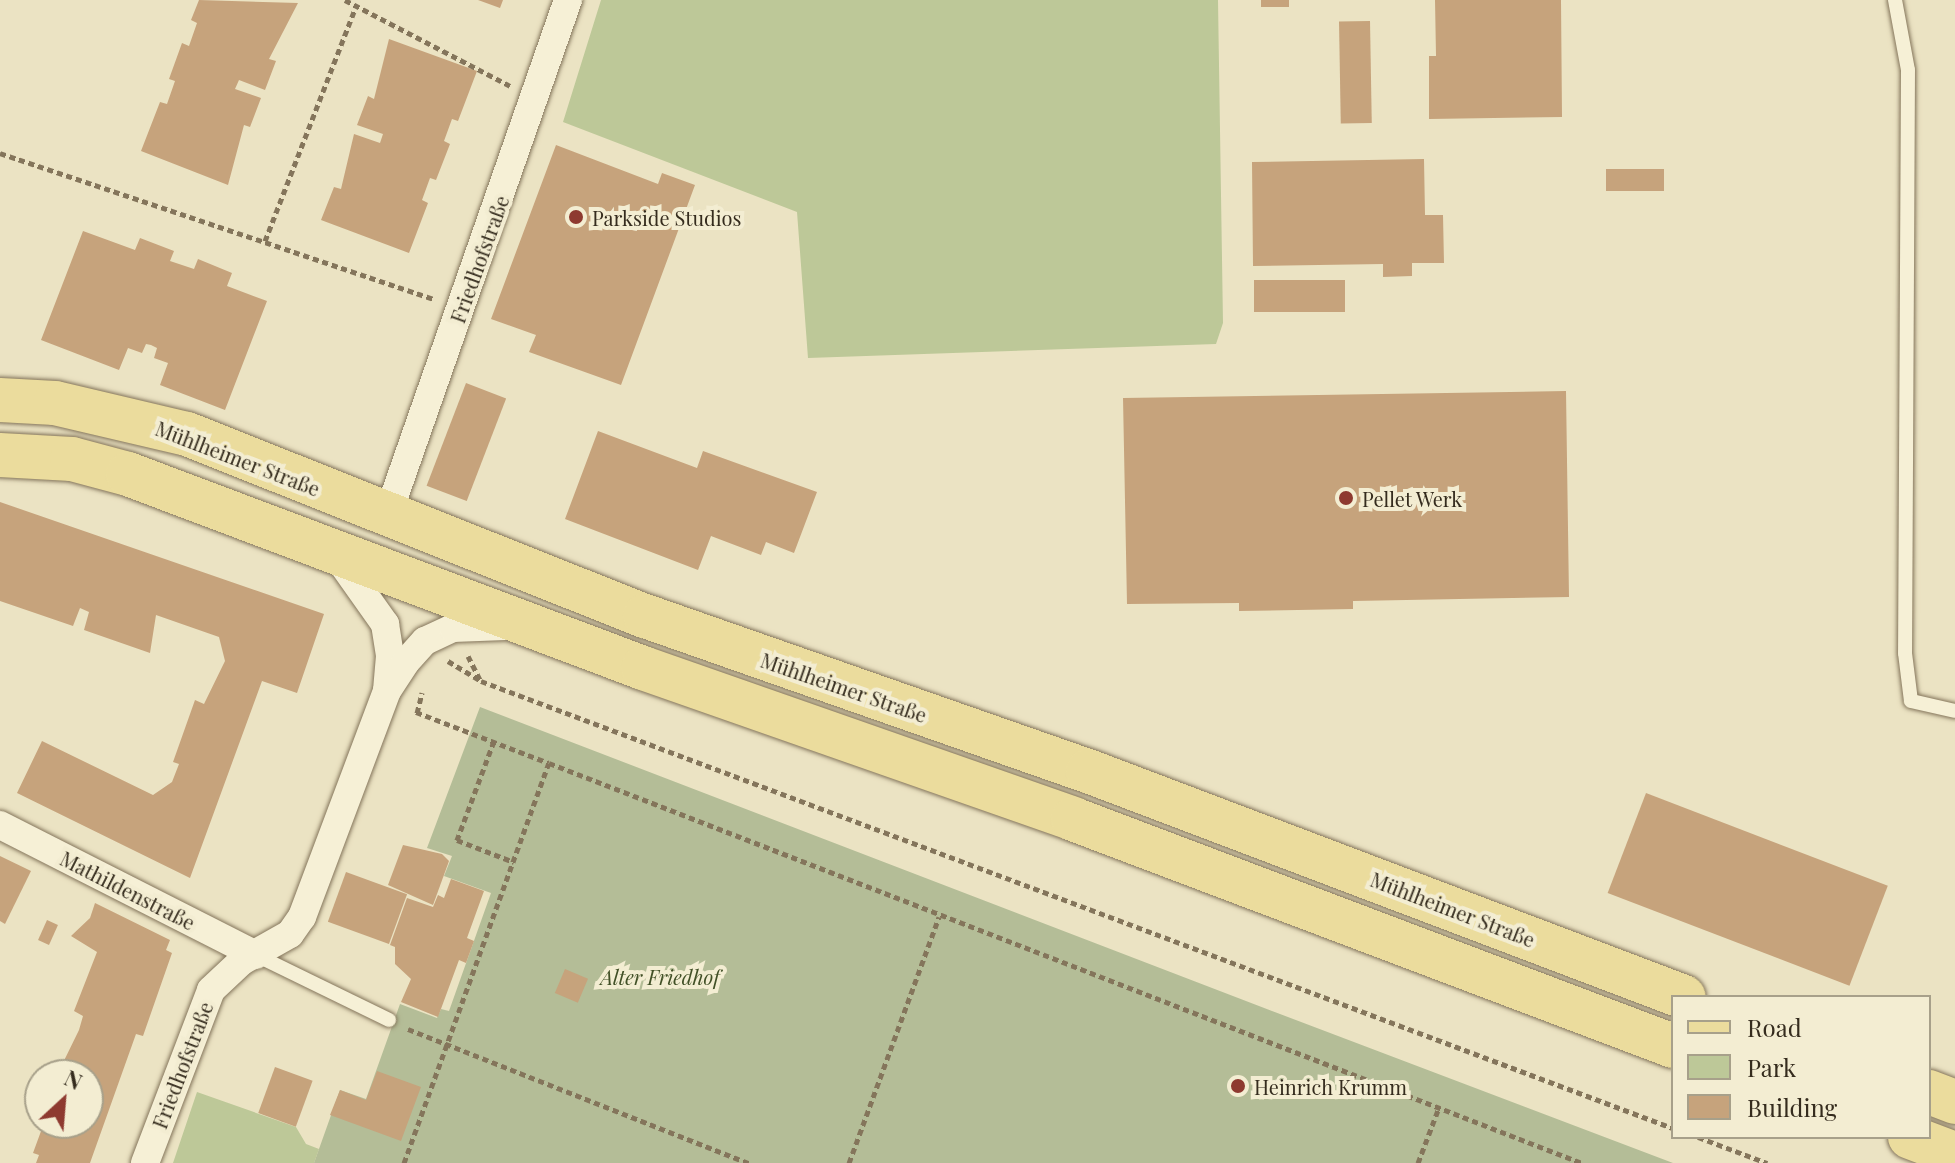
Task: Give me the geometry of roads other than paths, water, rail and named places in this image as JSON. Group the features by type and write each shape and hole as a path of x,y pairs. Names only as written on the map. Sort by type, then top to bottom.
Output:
{"main road":[{"name":"Mühlheimer Straße","path":"0,400 55,403 187,434 387,517 645,616 1088,771 1679,995"},
{"path":"0,455 72,459 128,474 553,635 1073,819 1671,1045"},
{"path":"1931,1093 1955,1102"},
{"path":"1915,1139 1955,1154"}],"street":[{"name":"Friedhofstraße","path":"387,517 536,100 568,0"},
{"name":"Friedhofstraße","path":"145,1163 201,1008 220,978 290,934 302,917 387,691 390,656 385,624 330,549"},
{"name":"Friedhofstraße","path":"387,691 425,641 453,628 480,623 553,635"},
{"name":"Mathildenstraße","path":"0,825 256,955"}],"lane":[{"path":"1895,0 1908,70 1905,653 1911,701 1955,711"},
{"path":"256,955 389,1020"}],"place":[{"name":"Parkside Studios","path":"576,217"},
{"name":"Pellet Werk","path":"1346,498"},
{"name":"Heinrich Krumm","path":"1238,1086"}],"park label":[{"name":"Alter Friedhof","path":"660,976"}]}
